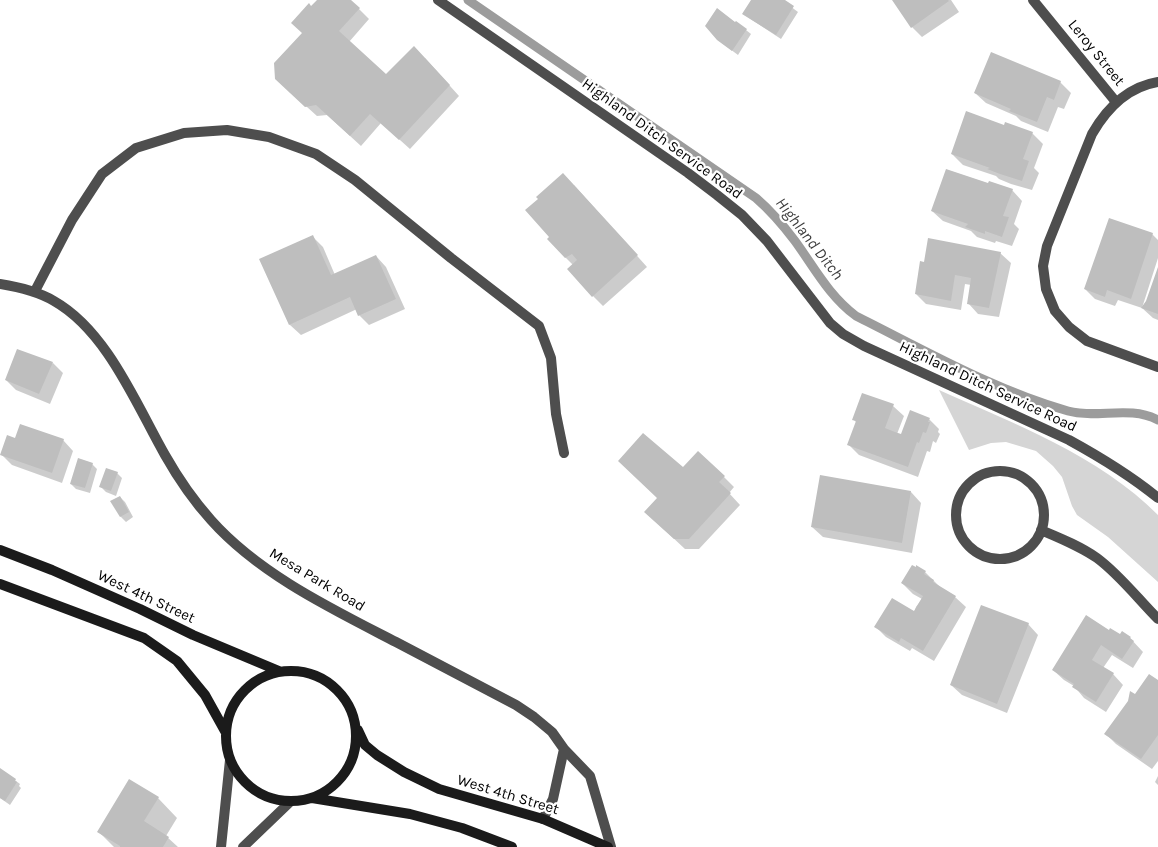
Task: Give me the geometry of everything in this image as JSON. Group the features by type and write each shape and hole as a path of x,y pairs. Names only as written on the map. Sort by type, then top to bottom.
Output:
{"main road":[{"name":"West 4th Street","path":"0,550 52,570 193,635 279,671"},
{"path":"0,584 144,638 177,662 205,695 225,731"},
{"path":"301,670 321,677 339,690 351,708 357,729 356,751 347,771 332,788 312,798 290,802 271,798 253,790 239,776 230,760 226,746 225,731 230,710 242,692 259,679 279,671 301,670"},
{"name":"West 4th Street","path":"357,729 365,745 404,772 439,789 543,819 610,847"},
{"path":"312,798 410,814 462,828 512,847"}],"street":[{"name":"Highland Ditch Service Road","path":"438,0 688,173 742,215 767,241 830,323 843,334 864,346 1069,440 1101,457 1158,498"},
{"name":"Leroy Street","path":"1033,0 1116,102"},
{"path":"1158,82 1134,89 1116,102 1101,118 1092,134 1047,246 1043,266 1046,289 1055,311 1069,327 1087,341 1158,367"},
{"path":"35,291 72,220 102,174 136,148 184,133 227,130 269,137 316,154 355,180 539,326 551,358 556,414 564,453"},
{"name":"Mesa Park Road","path":"0,284 35,291 55,301 91,333 123,380 170,463 194,500 212,522 246,552 312,598 516,706 534,717 552,732 564,749 590,776 610,847"},
{"path":"1001,470 1017,474 1030,483 1040,496 1044,512 1041,530 1035,542 1022,553 1008,558 991,558 976,552 964,540 958,526 956,509 961,494 971,481 985,473 1001,470"},
{"path":"1041,530 1064,539 1097,558 1158,619"},
{"path":"543,819 553,799 564,749"},
{"path":"221,847 230,760"},
{"path":"243,847 290,802"}],"shaded area":[{"path":"939,390 1026,428 1083,458 1135,494 1158,515 1158,582 1108,537 1077,515 1062,477 1036,451 1006,442 991,443 969,450"}],"building":[{"path":"317,0 351,0 360,8 339,31 386,74 414,46 450,85 399,140 370,114 350,136 316,105 305,107 275,79 274,63 302,33 291,23 309,3 311,6"},
{"path":"751,0 785,0 794,6 776,35 742,14"},
{"path":"892,0 948,0 949,1 911,28"},
{"path":"717,8 747,29 732,51 717,40 705,26"},
{"path":"991,52 1061,81 1054,100 1047,97 1037,122 1009,111 1011,109 974,93"},
{"path":"966,111 1004,125 1005,122 1033,132 1023,159 1029,161 1022,181 951,154"},
{"path":"946,169 1013,189 1003,216 1009,217 1002,237 985,231 985,234 965,227 968,224 931,211"},
{"path":"563,173 638,255 592,297 567,269 577,260 572,254 565,258 547,239 549,237 525,210 538,199 536,197"},
{"path":"1109,218 1153,233 1131,299 1107,290 1105,297 1084,289"},
{"path":"313,235 331,275 376,255 396,299 358,316 350,297 289,325 259,259"},
{"path":"928,238 1001,252 989,308 967,304 971,278 955,275 951,301 915,294 920,261 924,262"},
{"path":"1158,267 1158,314 1141,308 1146,301"},
{"path":"17,349 53,362 39,394 5,380"},
{"path":"862,393 894,404 885,428 895,432 901,434 910,410 930,418 926,433 923,432 919,443 917,442 908,467 847,445 856,421 852,420"},
{"path":"20,424 64,439 52,473 0,455 7,435 15,438"},
{"path":"643,433 683,467 698,451 725,476 719,482 731,493 689,539 674,539 644,512 657,498 618,461"},
{"path":"78,458 93,463 85,488 70,484"},
{"path":"106,468 118,472 111,491 99,487"},
{"path":"820,475 911,491 902,543 811,527"},
{"path":"120,496 129,512 120,517 110,501"},
{"path":"912,565 916,567 916,565 926,571 924,574 934,580 933,582 956,596 923,651 901,638 899,642 874,627 892,598 914,611 923,596 901,583"},
{"path":"981,605 1029,623 997,704 950,685"},
{"path":"1086,615 1109,630 1110,628 1120,634 1122,631 1134,641 1122,659 1101,645 1092,660 1114,673 1096,702 1072,687 1074,684 1052,670"},
{"path":"1149,674 1158,680 1158,735 1141,759 1104,734 1128,701 1130,691 1135,694"},
{"path":"0,768 16,779 15,781 17,782 5,801 0,798"},
{"path":"129,779 159,797 144,821 169,837 163,847 120,847 97,832"}],"waterway":[{"name":"Highland Ditch","path":"468,0 756,198 786,229 838,300 856,316 986,381 1040,402 1079,413 1136,413 1158,420"}]}
